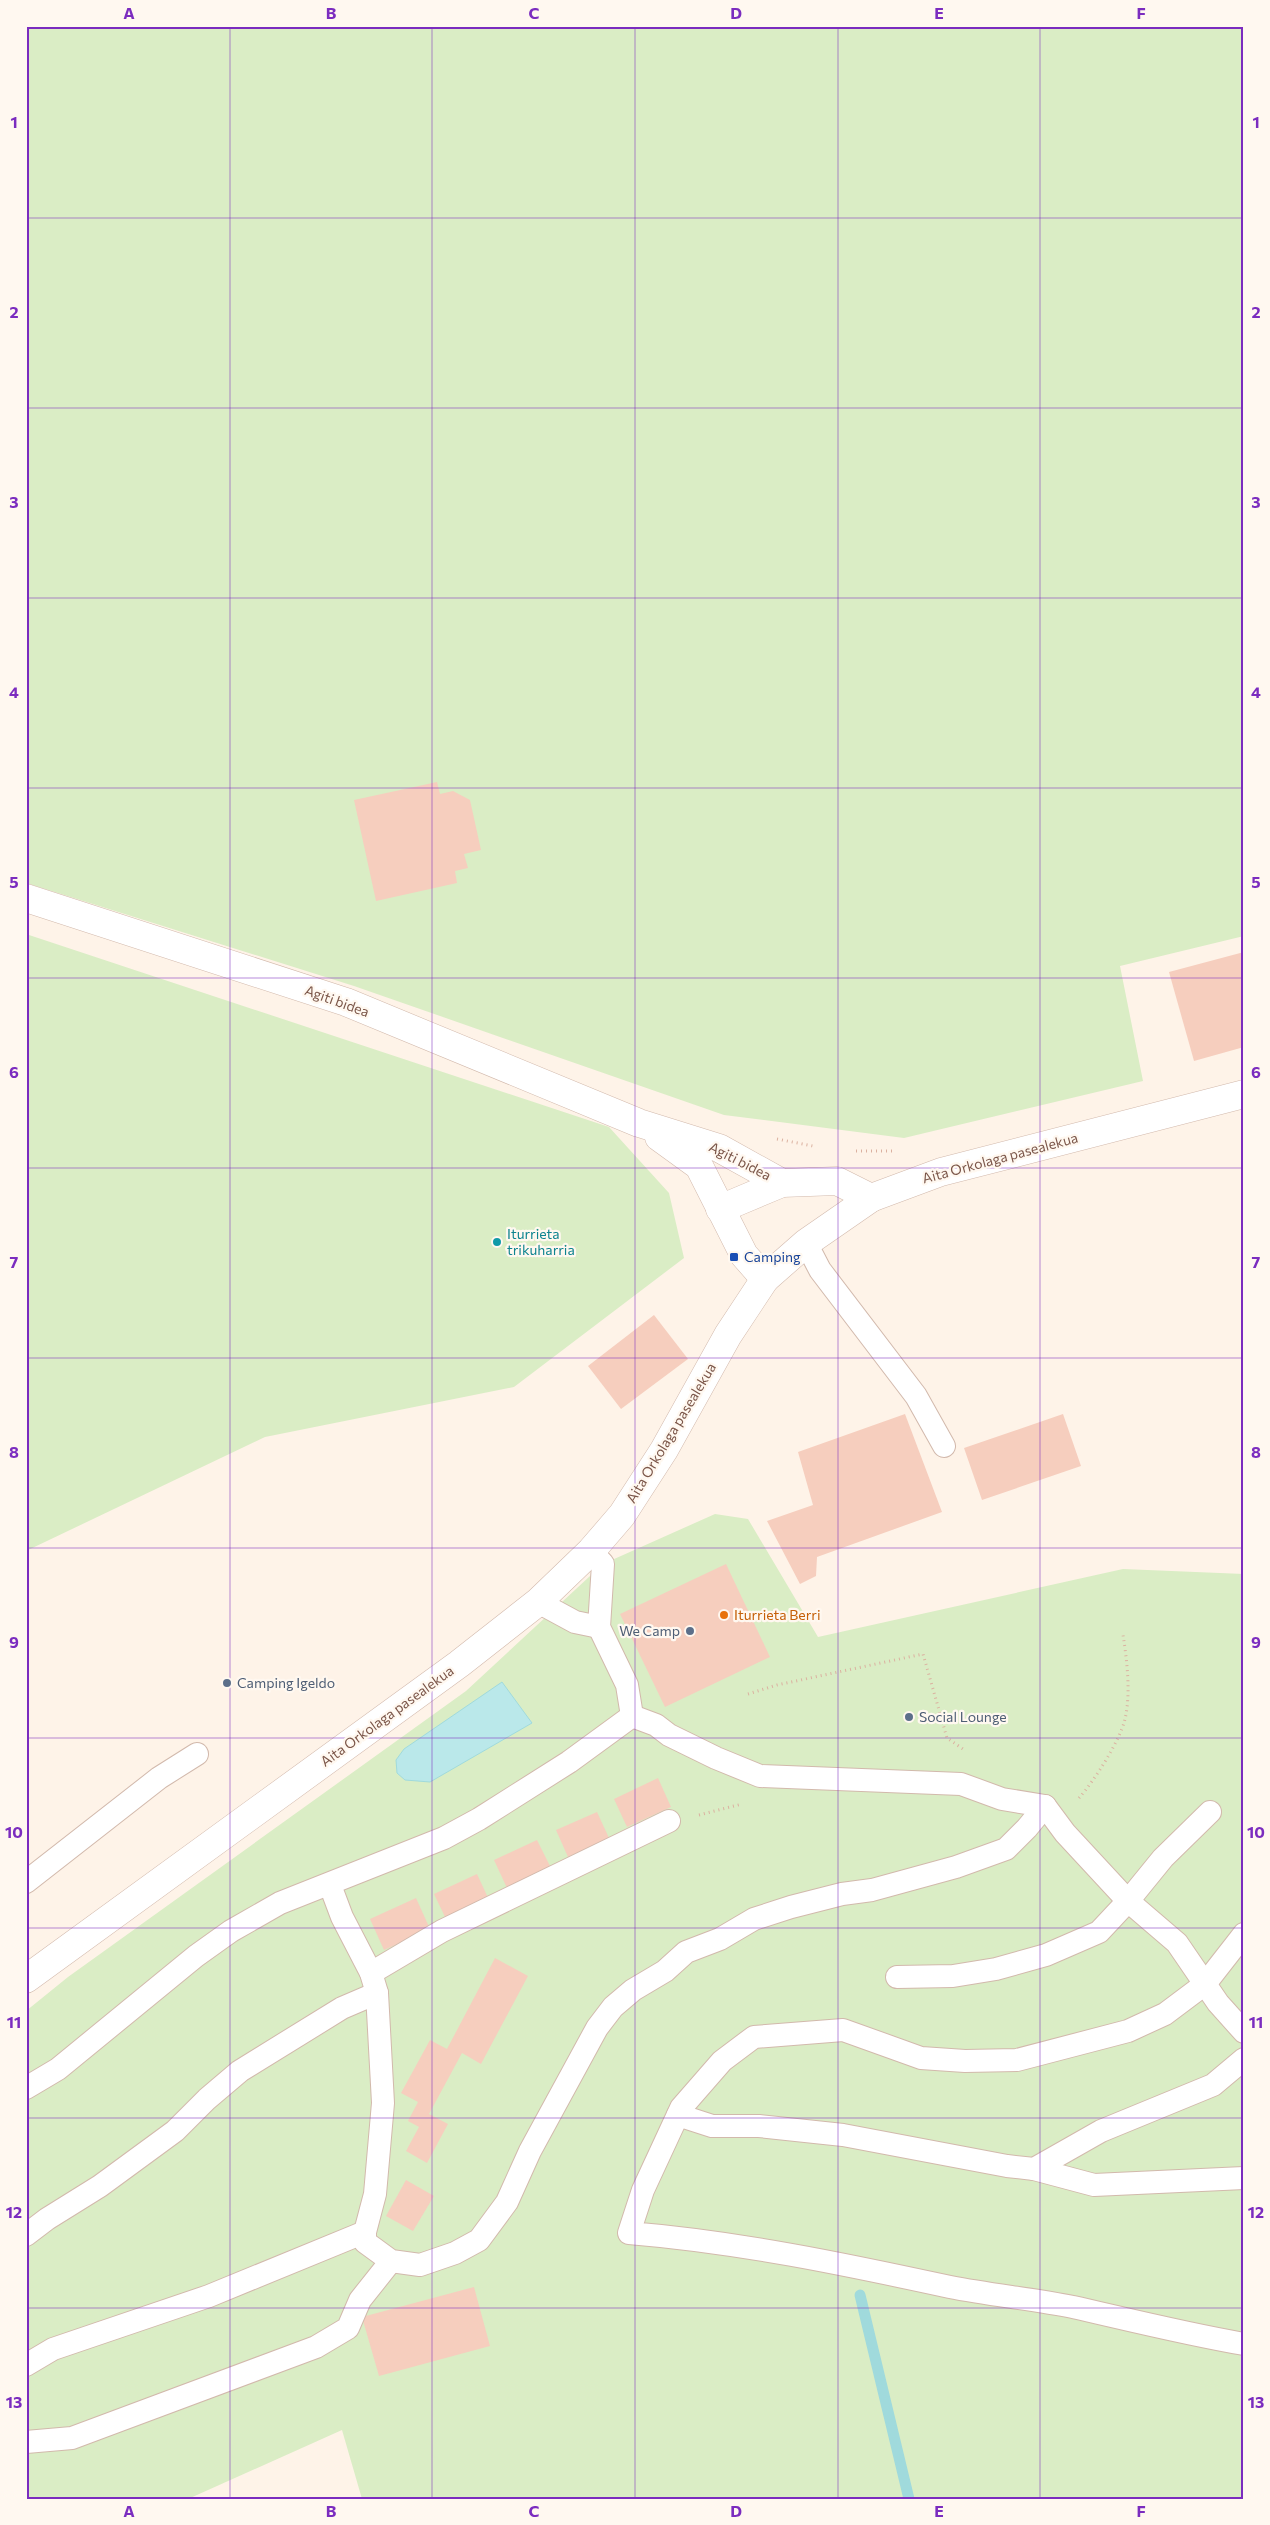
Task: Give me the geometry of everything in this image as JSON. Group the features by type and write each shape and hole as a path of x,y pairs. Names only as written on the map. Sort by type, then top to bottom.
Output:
{"street":[{"name":"Agiti bidea","path":"26,898 346,1002 640,1123 718,1148 782,1183"},
{"name":"Aita Orkolaga pasealekua","path":"26,1979 459,1664 538,1602 591,1551 622,1515 664,1450 728,1335 765,1278 806,1243 871,1198 941,1172 1244,1094"},
{"name":"Agiti bidea","path":"640,1123 699,1166 744,1255 765,1278"},
{"name":"Agiti bidea","path":"720,1209 782,1183 837,1181 871,1198"}],"lane":[{"path":"806,1243 820,1270 916,1396 944,1446"},
{"path":"591,1551 603,1564 599,1627 627,1685 632,1716"},
{"path":"538,1602 575,1622 599,1627"},
{"path":"632,1716 656,1724 669,1735 716,1758 760,1776 961,1784 1002,1800 1051,1815 1128,1901 1177,1943 1218,2003 1244,2032"},
{"path":"26,2088 58,2069 196,1956 231,1931 280,1903 330,1885 444,1838 479,1819 569,1762 632,1716"},
{"path":"26,1882 159,1778 197,1754"},
{"path":"897,1977 953,1976 996,1969 1046,1955 1099,1932 1128,1901 1163,1858 1210,1812"},
{"path":"330,1885 342,1917 374,1983 384,2103 375,2194 365,2232 365,2242 391,2261 420,2265 455,2253 479,2240 506,2202 530,2151 597,2028 613,2007 665,1971 686,1952 720,1938 754,1919 791,1907 842,1894 872,1890 956,1867 1006,1850 1027,1828 1051,1815"},
{"path":"26,2235 47,2219 100,2186 175,2131 206,2099 240,2071 342,2008 442,1931 669,1821"},
{"path":"1244,1934 1205,1984 1166,2014 1128,2031 1017,2060 965,2061 921,2058 843,2030 754,2037 722,2061 681,2108 643,2190 629,2233 680,2237 860,2266 952,2287 1071,2307 1189,2335 1244,2344"},
{"path":"1034,2169 1101,2131 1213,2085 1244,2059"},
{"path":"678,2115 712,2126 759,2126 816,2131 1007,2166 1034,2169 1094,2185 1244,2178"},
{"path":"26,2365 53,2349 209,2296 365,2232"},
{"path":"26,2442 72,2438 316,2347 348,2328 360,2300 391,2261"}],"path":[{"path":"1051,1815 1083,1794 1106,1760 1125,1719 1128,1663 1123,1635"},
{"path":"748,1694 777,1685 923,1654 947,1738"}],"green space":[{"path":"26,26 1244,26 1244,936 1120,966 1143,1081 904,1138 724,1115 354,986 26,883"},
{"path":"26,934 609,1127 669,1193 684,1258 514,1387 265,1437 26,1551"},
{"path":"715,1514 748,1519 818,1637 1123,1569 1244,1574 1244,2499 362,2499 342,2430 188,2499 26,2499 26,2011 68,1977 466,1691 603,1564"}],"water":[{"path":"502,1682 532,1723 430,1782 405,1780 397,1773 396,1760 404,1749"}],"building":[{"path":"437,782 440,794 453,791 470,800 481,850 464,854 468,868 455,871 457,883 376,901 354,800"},
{"path":"1244,952 1244,1047 1194,1061 1169,972"},
{"path":"654,1315 688,1359 621,1409 588,1366"},
{"path":"905,1414 942,1512 817,1557 816,1576 800,1584 767,1521 813,1505 798,1452"},
{"path":"1063,1414 1081,1466 982,1500 964,1448"},
{"path":"726,1564 770,1657 665,1707 620,1614"},
{"path":"658,1778 671,1807 627,1827 614,1799"},
{"path":"597,1812 609,1838 568,1857 556,1830"},
{"path":"537,1840 551,1868 507,1888 494,1860"},
{"path":"477,1874 490,1902 447,1921 434,1894"},
{"path":"416,1898 430,1929 384,1950 370,1919"},
{"path":"495,1958 528,1976 481,2064 462,2053 429,2114 448,2124 427,2163 406,2151 419,2127 408,2121 418,2102 401,2093 430,2040 447,2049"},
{"path":"406,2180 434,2196 413,2231 386,2216"},
{"path":"474,2287 490,2346 379,2376 362,2317"}],"waterway":[{"path":"860,2295 909,2499"}],"place":[{"name":"Iturrieta trikuharria","path":"497,1242"},
{"name":"Camping","path":"734,1257"},
{"name":"Iturrieta Berri","path":"724,1615"},
{"name":"We Camp","path":"690,1631"},
{"name":"Camping Igeldo","path":"227,1683"},
{"name":"Social Lounge","path":"909,1717"}]}
